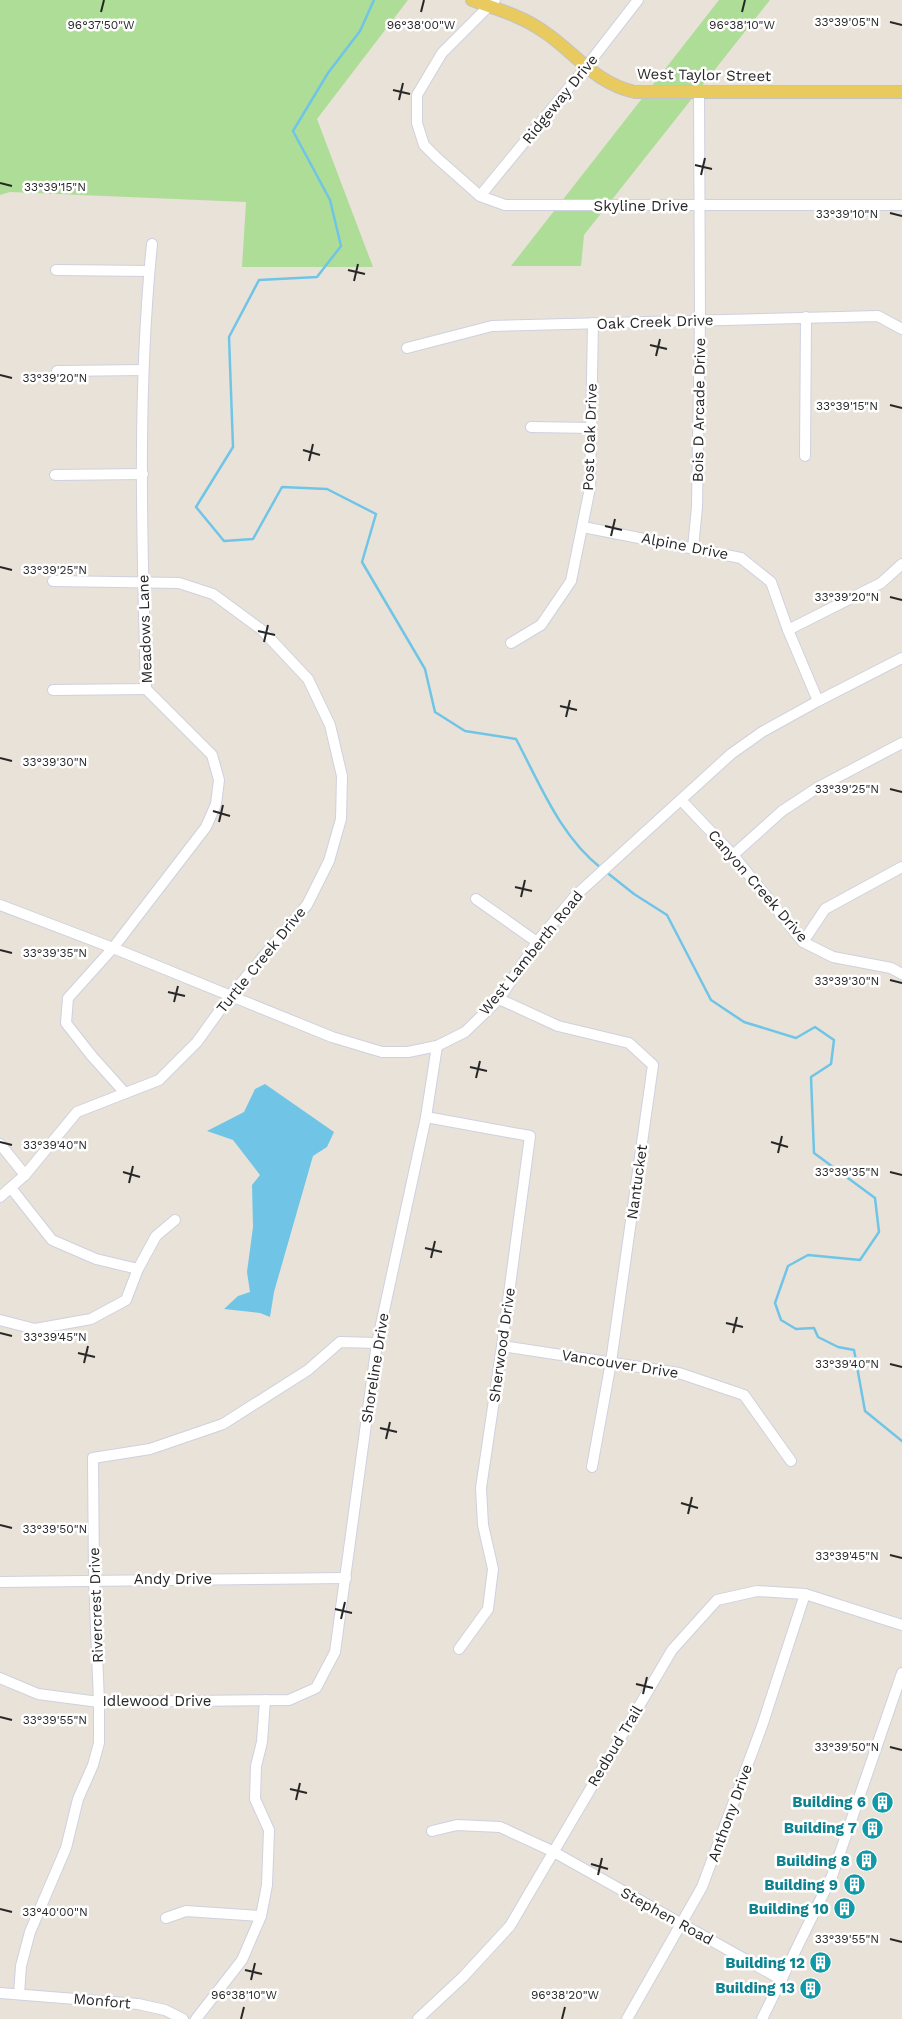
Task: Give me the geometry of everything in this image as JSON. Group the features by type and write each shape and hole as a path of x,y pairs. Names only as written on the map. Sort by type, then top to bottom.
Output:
{"main road":[{"name":"West Taylor Street","path":"472,0 493,3 543,30 602,80 619,88 634,92 902,92"}],"street":[{"name":"Ridgeway Drive","path":"480,196 586,67 638,0"},
{"name":"Skyline Drive","path":"493,3 442,53 417,94 417,123 424,145 480,196 505,205 902,205"},
{"name":"Bois D Arcade Drive","path":"693,548 697,507 700,320 700,92"},
{"name":"Meadows Lane","path":"125,1093 91,1055 66,1022 68,998 113,948 206,827 216,804 219,780 212,755 146,689 143,370 152,244"},
{"path":"56,270 149,271"},
{"name":"Oak Creek Drive","path":"407,348 492,326 878,316 902,329"},
{"path":"805,456 806,317"},
{"name":"Post Oak Drive","path":"511,643 541,625 570,582 590,488 593,323"},
{"path":"57,371 143,370"},
{"path":"531,428 592,428"},
{"path":"55,475 143,474"},
{"name":"Alpine Drive","path":"583,527 741,558 771,582 788,630 818,701"},
{"path":"788,630 881,583 902,564"},
{"name":"Turtle Creek Drive","path":"0,1197 25,1175 77,1112 159,1080 197,1042 230,996 306,905 329,861 340,819 342,776 330,725 308,679 262,630 213,594 179,582 53,581"},
{"name":"West Lamberth Road","path":"0,905 113,948 332,1037 382,1052 408,1052 437,1046 465,1032 499,999 537,942 576,896 731,754 762,732 902,658"},
{"path":"53,690 146,689"},
{"path":"733,855 782,811 817,788 902,743"},
{"name":"Canyon Creek Drive","path":"681,800 733,855 803,942 833,957 891,968 902,974"},
{"path":"803,942 825,909 902,867"},
{"path":"476,900 537,942"},
{"name":"Nantucket","path":"499,999 558,1026 629,1043 653,1066 611,1362 592,1467"},
{"name":"Shoreline Drive","path":"316,1688 335,1652 377,1343 426,1117 437,1046"},
{"name":"Sherwood Drive","path":"426,1117 530,1136 481,1488 483,1525 493,1569 488,1608 459,1649"},
{"path":"0,1144 25,1175"},
{"path":"11,1188 52,1240 96,1259 138,1269"},
{"path":"0,1320 35,1329 91,1318 126,1300 138,1269 156,1236 176,1220"},
{"name":"Rivercrest Drive","path":"19,1994 21,1966 30,1932 66,1848 78,1798 93,1765 99,1743 94,1579 93,1458 150,1449 223,1424 308,1370 340,1342 377,1343"},
{"name":"Vancouver Drive","path":"502,1346 679,1373 744,1395 792,1461"},
{"name":"Andy Drive","path":"0,1582 94,1579 346,1578"},
{"name":"Redbud Trail","path":"418,2019 463,1977 510,1926 552,1851 672,1650 717,1600 757,1591 805,1594 902,1624"},
{"name":"Anthony Drive","path":"627,2019 682,1924 705,1878 762,1726 805,1594"},
{"path":"762,2019 832,1876 902,1673"},
{"name":"Idlewood Drive","path":"0,1678 38,1694 99,1702 289,1700 316,1688"},
{"path":"196,2019 242,1960 261,1916 267,1885 269,1830 255,1799 255,1791 256,1766 262,1742 265,1700"},
{"name":"Stephen Road","path":"432,1831 457,1825 500,1827 552,1851 782,1980"},
{"path":"166,1918 186,1911 261,1916"},
{"name":"Monfort","path":"0,1993 152,2006 183,2019"}],"green space":[{"path":"0,0 408,0 317,119 373,267 242,267 246,202 10,192 0,195"},
{"path":"719,0 770,0 584,235 581,266 511,266"}],"water":[{"path":"265,1084 334,1132 327,1147 313,1156 274,1292 270,1317 260,1313 224,1309 238,1296 250,1292 247,1272 253,1227 252,1185 260,1175 233,1140 207,1131 244,1112 255,1089"}],"waterway":[{"path":"374,0 360,31 328,73 293,131 330,200 341,246 317,277 259,280 229,337 233,447 196,507 224,541 253,539 282,487 327,489 376,514 362,562 425,669 435,712 465,731 516,739 562,825 574,841 601,868"},
{"path":"605,871 634,894 667,915 711,1000 744,1022 796,1038 815,1027 834,1040 831,1064 811,1077 814,1153 875,1198 879,1232 860,1260 808,1255 788,1266 775,1303 781,1320 796,1329 814,1328 818,1337 838,1347 854,1350 865,1411 902,1441"}],"place":[{"name":"Building 6","path":"882,1802"},
{"name":"Building 7","path":"873,1828"},
{"name":"Building 8","path":"866,1861"},
{"name":"Building 9","path":"854,1885"},
{"name":"Building 10","path":"845,1909"},
{"name":"Building 12","path":"821,1963"},
{"name":"Building 13","path":"811,1988"}]}
